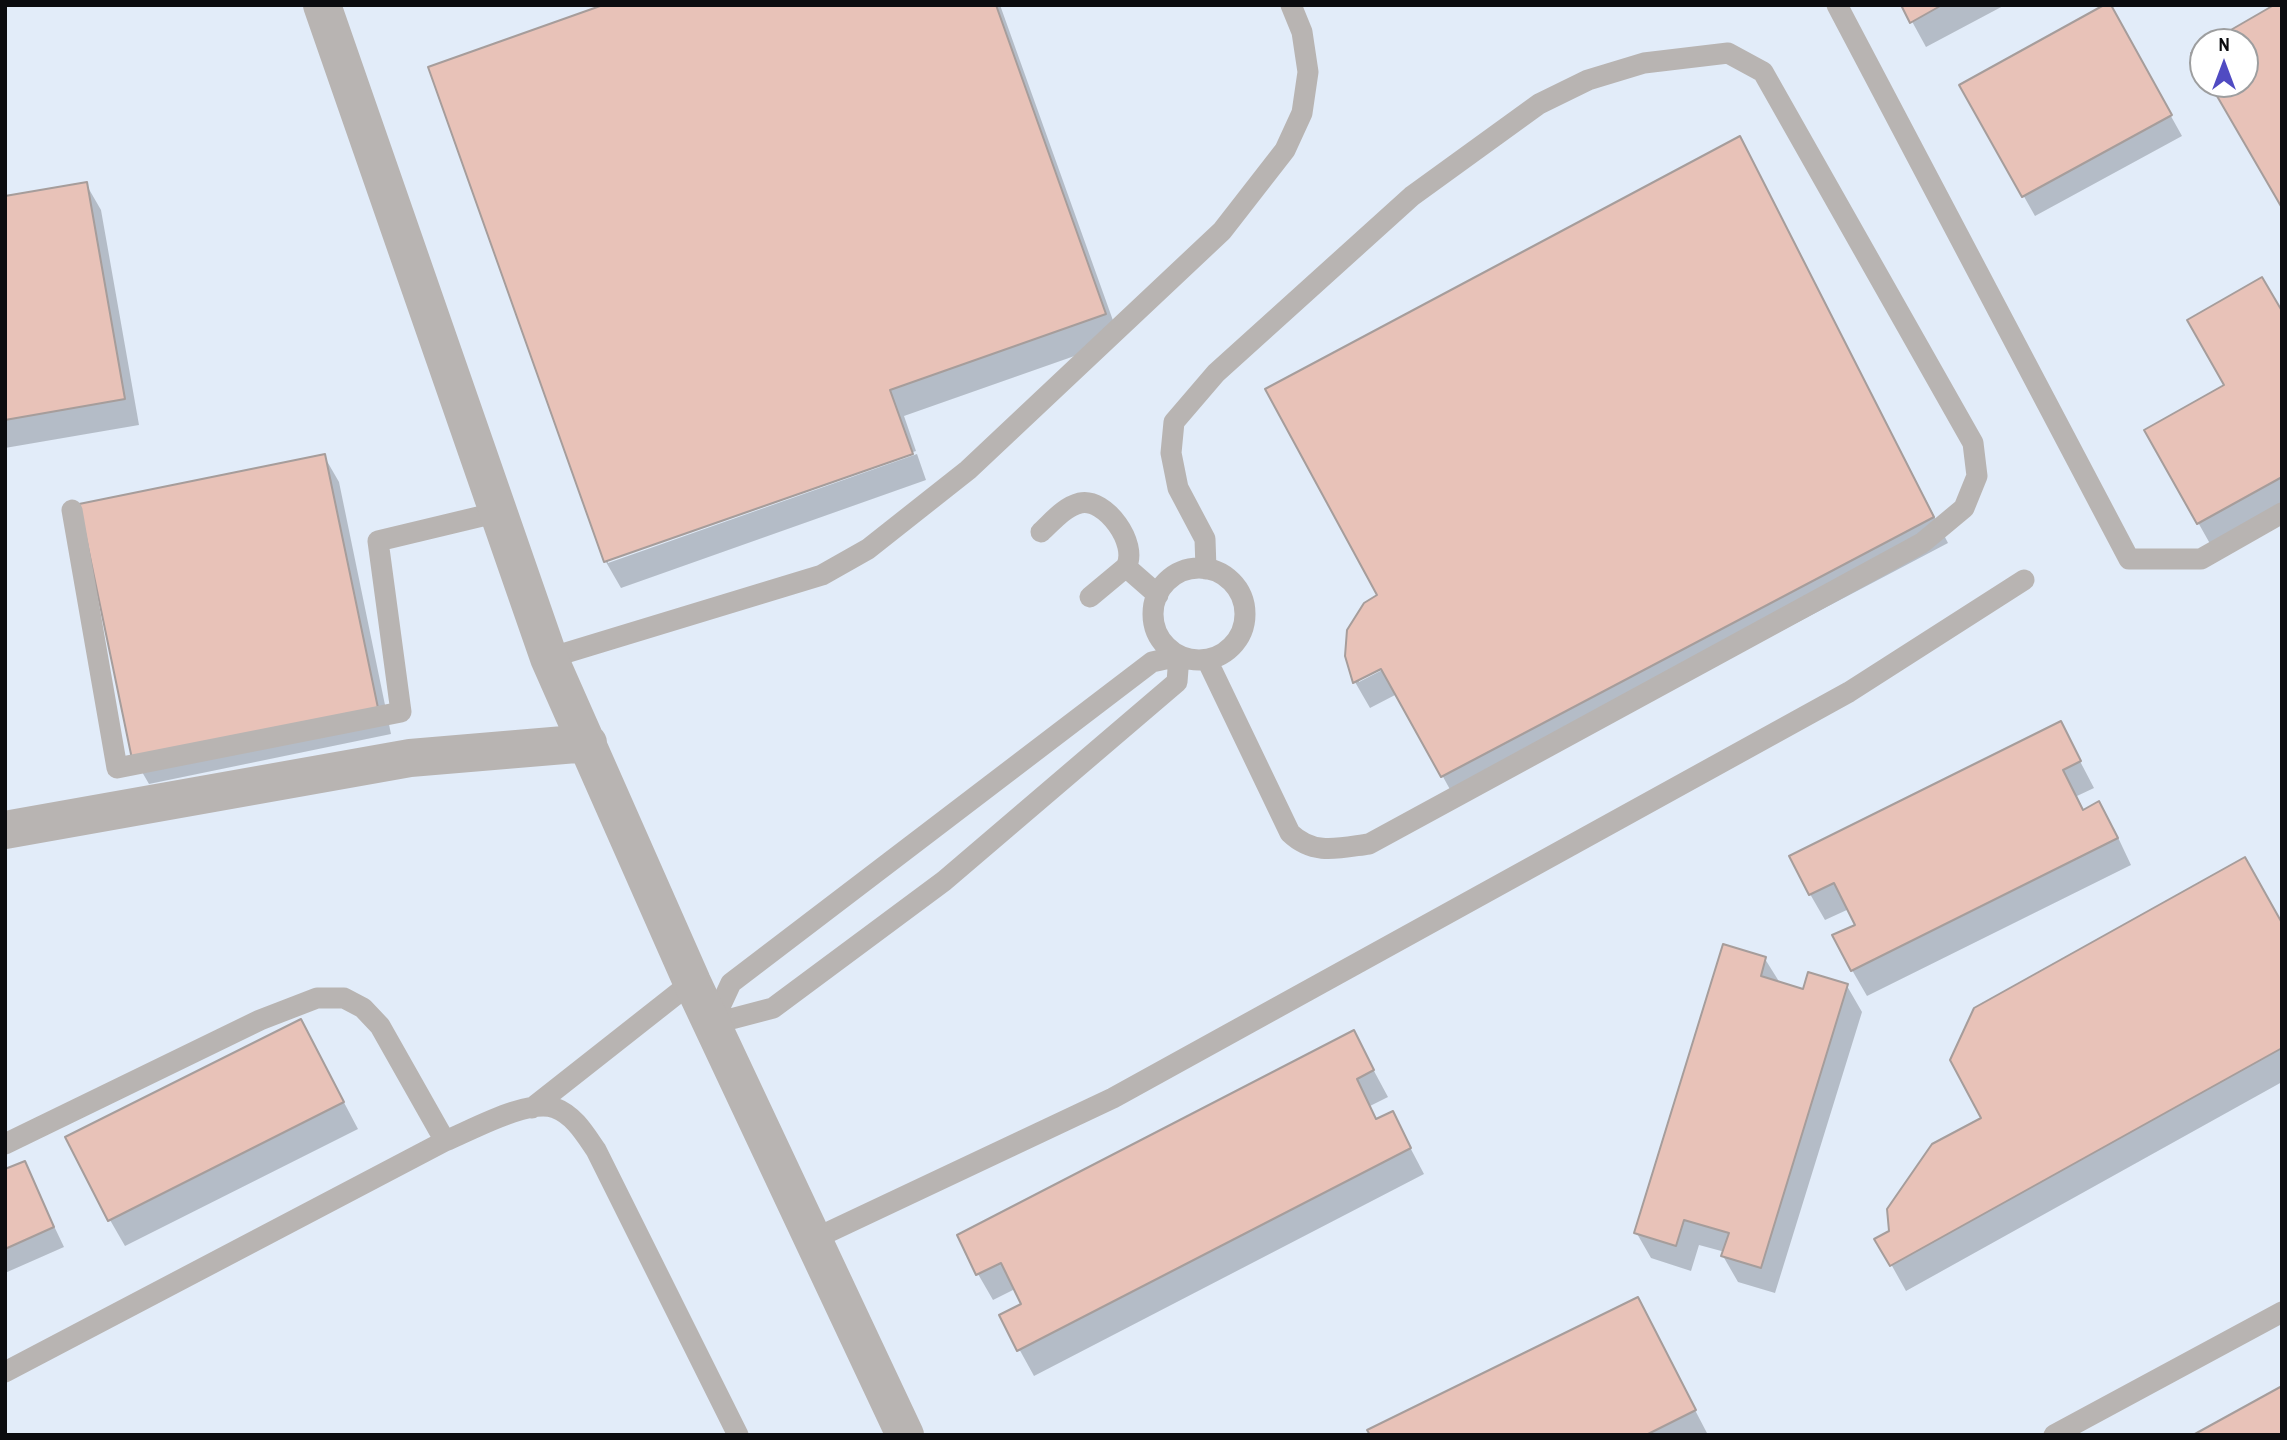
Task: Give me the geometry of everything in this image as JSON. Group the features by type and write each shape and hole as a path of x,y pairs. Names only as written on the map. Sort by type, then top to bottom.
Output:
{"street":[{"path":"322,5 549,658 692,982 905,1435"},
{"path":"6,828 410,758 588,743"}],"lane":[{"path":"549,658 822,575 868,549 968,470 1222,230 1286,150 1302,113 1308,72 1302,32 1291,5"},
{"path":"1837,5 2129,559 2201,559 2282,513"},
{"path":"1206,569 1205,539 1178,488 1171,453 1174,422 1182,412 1216,373 1412,196 1539,104 1588,80 1644,63 1728,53 1763,72 1973,443 1977,476 1964,508 1922,543 1369,844 1328,849 1303,845 1290,833 1206,660"},
{"path":"1041,532 1070,507 1082,502 1095,505 1121,528 1127,538 1130,555 1126,567 1090,597"},
{"path":"72,510 117,768 401,712 378,541 499,512"},
{"path":"1126,567 1158,595"},
{"path":"712,1024 732,983 1152,662 1179,656 1206,660 1218,656 1237,642 1246,612 1237,586 1227,577 1206,569 1188,569 1175,575 1158,595 1153,612 1156,629 1162,642 1179,656"},
{"path":"814,1239 1113,1098 1849,692 2024,580"},
{"path":"712,1024 773,1008 944,881 1177,682 1179,656"},
{"path":"532,1108 692,982"},
{"path":"5,1144 260,1020 317,998 344,998 363,1008 380,1026 445,1142"},
{"path":"5,1372 445,1142 497,1118 532,1108 553,1107 571,1117 596,1150 738,1435"},
{"path":"2054,1435 2282,1312"}],"shaded area":[{"path":"5,5 2282,5 2282,1435 5,1435"}],"building":[{"path":"603,5 996,5 1106,314 890,390 913,454 604,562 428,67"},
{"path":"1901,5 1942,5 1910,23"},
{"path":"2104,5 2111,5 2172,115 2022,197 1959,85"},
{"path":"2274,5 2282,5 2282,208 2218,98 2259,98 2259,28 2234,28"},
{"path":"1740,136 1934,517 1441,777 1381,669 1353,683 1345,656 1347,630 1364,603 1377,595 1265,389"},
{"path":"87,182 125,399 5,420 5,196"},
{"path":"2262,277 2282,311 2282,477 2197,524 2144,430 2224,385 2187,320"},
{"path":"325,454 378,708 132,759 79,504"},
{"path":"2061,721 2081,761 2063,770 2083,810 2099,801 2118,838 1851,971 1832,935 1855,925 1834,883 1809,895 1789,856"},
{"path":"2245,857 2282,923 2282,1048 1890,1266 1874,1239 1889,1231 1887,1209 1932,1144 1981,1118 1950,1060 1974,1008"},
{"path":"1723,944 1766,957 1761,976 1803,989 1808,972 1848,984 1761,1268 1721,1256 1729,1233 1684,1220 1676,1246 1634,1233"},
{"path":"301,1019 344,1102 108,1221 65,1137"},
{"path":"1354,1030 1374,1070 1357,1079 1376,1119 1393,1111 1411,1148 1017,1351 999,1315 1021,1304 1001,1263 976,1275 957,1235"},
{"path":"25,1161 54,1227 5,1249 5,1169"},
{"path":"1638,1297 1696,1410 1646,1435 1370,1435 1367,1430"},
{"path":"2282,1386 2282,1435 2193,1435"}]}
